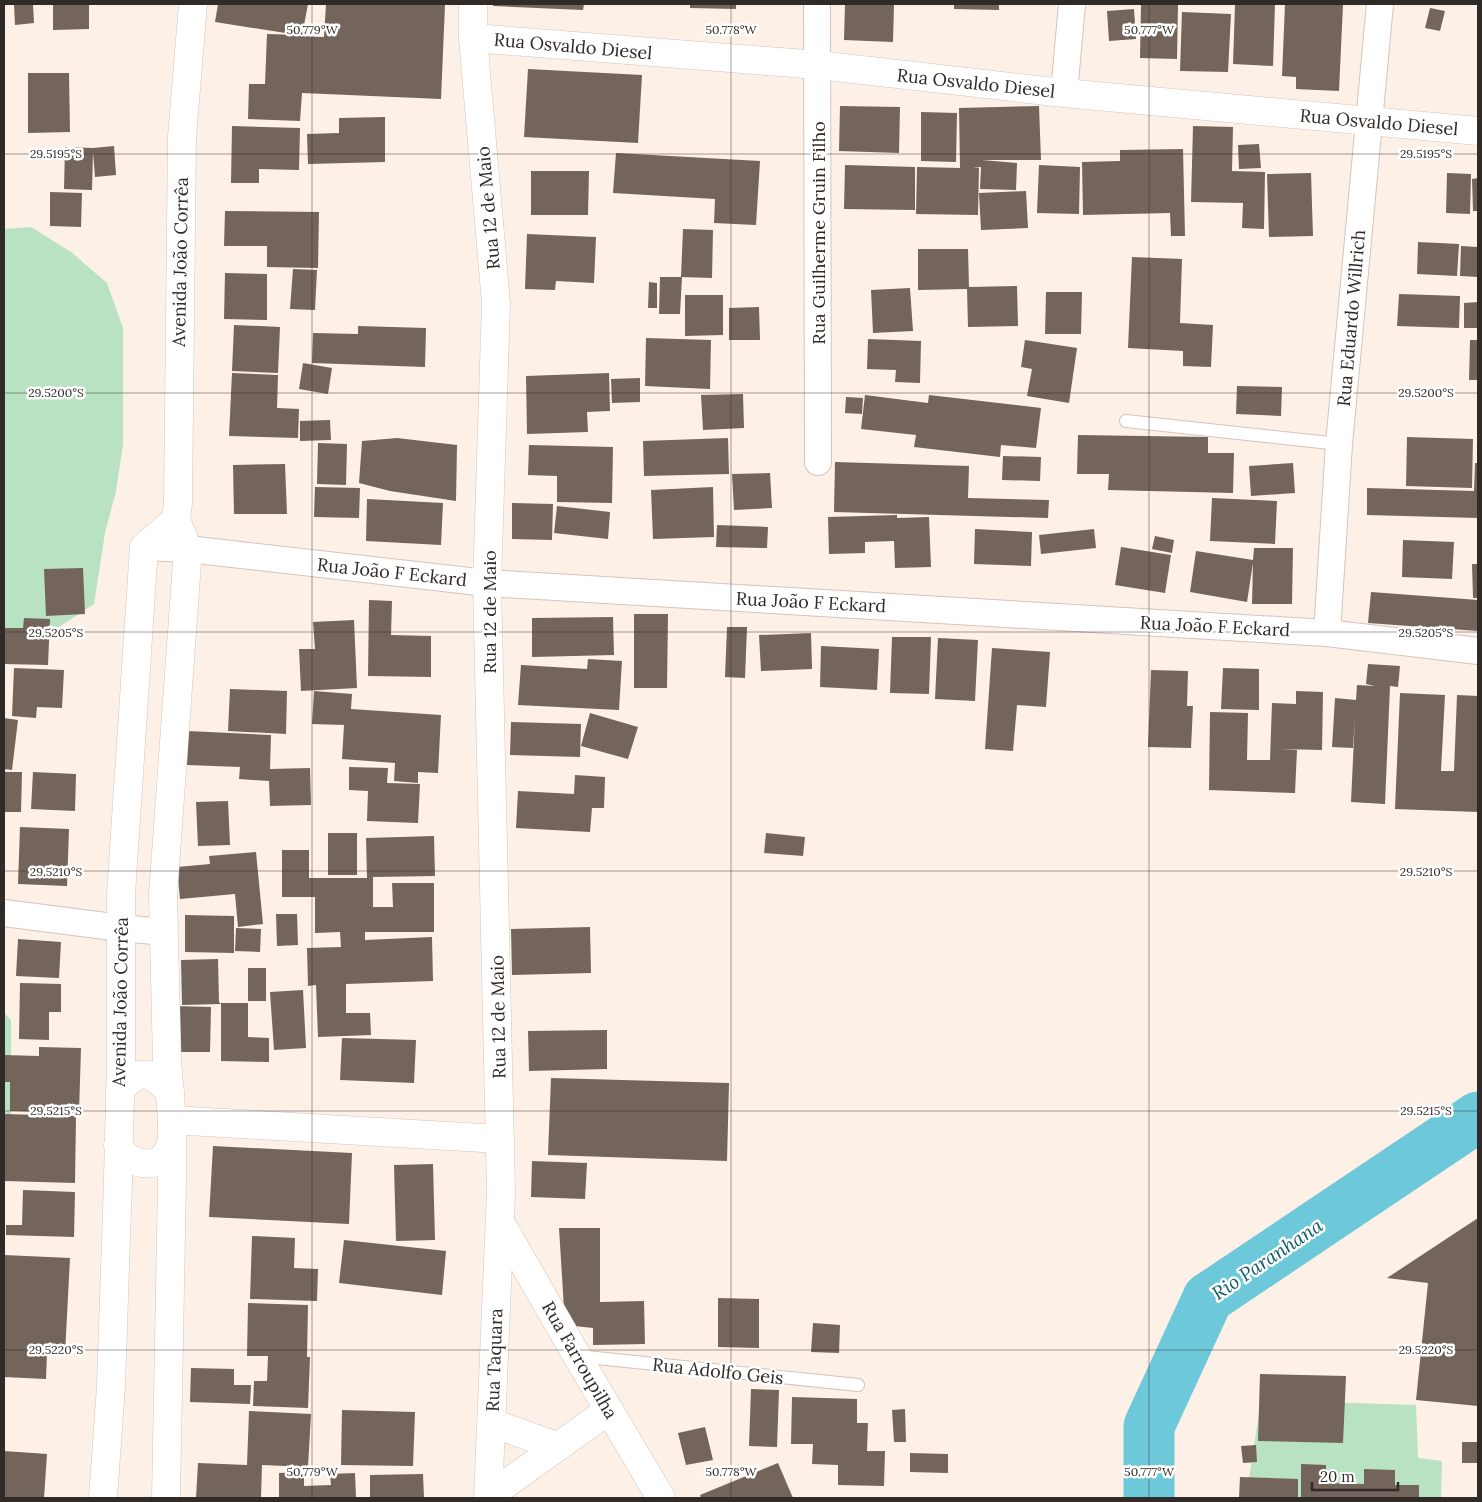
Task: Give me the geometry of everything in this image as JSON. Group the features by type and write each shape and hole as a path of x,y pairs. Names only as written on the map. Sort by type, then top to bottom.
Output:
{"street":[{"name":"Avenida João Corrêa","path":"166,1498 172,1192 163,895 188,549 176,520 178,504 182,136 193,4"},
{"name":"Rua 12 de Maio","path":"473,4 473,38 496,304 488,583 500,1139 500,1222"},
{"name":"Rua Guilherme Gruin Filho","path":"817,4 818,462"},
{"path":"1064,92 1072,4"},
{"name":"Rua Eduardo Willrich","path":"1327,633 1339,444 1380,4"},
{"name":"Rua Osvaldo Diesel","path":"473,38 818,65 1064,92 1478,131"},
{"path":"144,547 176,520"},
{"name":"Avenida João Corrêa","path":"104,1498 118,1180 121,894 144,547"},
{"name":"Rua João F Eckard","path":"144,547 188,549 488,583 1327,633 1478,651"},
{"path":"4,913 164,932"},
{"path":"120,1090 129,1080 138,1075 149,1075 157,1078 170,1092"},
{"path":"118,1145 126,1156 144,1164 154,1163 163,1158 171,1132 500,1139"},
{"name":"Rua Farroupilha","path":"500,1222 661,1498"},
{"name":"Rua Taquara","path":"488,1497 500,1222"},
{"path":"488,1497 556,1446 609,1410"},
{"path":"492,1423 556,1446"}],"lane":[{"path":"1126,421 1339,444"},
{"name":"Rua Adolfo Geis","path":"577,1356 858,1385"}],"green space":[{"path":"31,227 71,252 107,283 123,328 123,444 116,491 105,533 94,604 53,631 4,640 4,229"},
{"path":"4,1013 11,1020 11,1114 4,1125"},
{"path":"1261,1400 1416,1405 1418,1458 1442,1461 1441,1498 1246,1498"}],"building":[{"path":"14,4 33,4 34,23 15,25"},
{"path":"53,4 89,4 89,29 53,30"},
{"path":"218,4 308,4 302,36 324,37 326,4 445,5 441,99 302,93 300,121 248,119 249,84 265,84 267,34 298,35 215,22"},
{"path":"493,4 584,4 583,10 493,6"},
{"path":"690,4 736,4 736,9 690,8"},
{"path":"845,4 894,4 893,42 844,40"},
{"path":"954,4 999,4 999,10 954,9"},
{"path":"1141,4 1178,4 1177,59 1140,58"},
{"path":"1235,4 1275,4 1273,66 1233,64"},
{"path":"1285,4 1343,5 1339,91 1296,89 1296,77 1282,76"},
{"path":"1430,8 1445,11 1440,31 1425,28"},
{"path":"1134,9 1136,39 1109,41 1107,11"},
{"path":"1182,12 1231,14 1228,72 1180,71"},
{"path":"528,69 642,75 638,143 524,137"},
{"path":"28,73 69,73 70,132 28,133"},
{"path":"840,106 900,107 899,153 839,151"},
{"path":"1039,106 1041,160 982,160 1017,163 1016,190 980,189 981,167 973,168 979,168 978,215 916,214 917,167 960,168 959,108"},
{"path":"921,112 957,113 956,162 921,161"},
{"path":"385,117 385,162 308,164 307,134 339,133 339,118"},
{"path":"232,126 300,128 299,170 259,169 259,183 231,183"},
{"path":"1193,126 1233,127 1232,171 1265,172 1264,229 1242,228 1243,203 1191,202"},
{"path":"1259,144 1261,168 1239,169 1238,145"},
{"path":"114,146 116,175 95,177 93,152 92,190 64,189 65,147 93,148"},
{"path":"1183,149 1185,236 1171,236 1170,213 1083,215 1082,162 1120,161 1120,150"},
{"path":"616,153 760,161 756,225 714,223 715,199 613,193"},
{"path":"845,165 915,167 915,210 844,209"},
{"path":"1039,165 1080,167 1079,214 1037,213"},
{"path":"531,171 589,171 588,215 531,215"},
{"path":"1311,173 1313,236 1269,237 1267,174"},
{"path":"1447,173 1471,174 1470,214 1446,213"},
{"path":"1478,178 1478,211 1473,211 1472,179"},
{"path":"1026,191 1028,228 981,230 979,193"},
{"path":"50,192 82,193 81,227 50,226"},
{"path":"225,211 319,212 318,268 267,267 267,246 224,246"},
{"path":"683,229 713,230 712,278 681,277"},
{"path":"527,234 596,237 594,283 556,281 555,290 525,289"},
{"path":"1418,242 1459,244 1457,276 1417,274"},
{"path":"1461,246 1478,247 1478,277 1460,276"},
{"path":"918,249 968,249 969,287 1017,286 1018,326 968,327 967,289 918,290"},
{"path":"1132,257 1182,259 1180,323 1213,325 1211,367 1183,366 1183,351 1128,348"},
{"path":"293,269 317,270 315,310 290,309"},
{"path":"225,273 267,274 267,320 224,319"},
{"path":"660,277 682,277 680,314 659,314"},
{"path":"649,282 657,283 657,308 648,308"},
{"path":"910,288 913,331 873,333 871,290"},
{"path":"1046,292 1082,292 1081,334 1045,334"},
{"path":"1399,294 1460,296 1459,328 1397,326"},
{"path":"685,295 723,295 723,335 685,336"},
{"path":"1478,302 1478,328 1464,328 1464,303"},
{"path":"759,307 760,340 729,340 729,308"},
{"path":"234,325 280,327 278,373 232,371"},
{"path":"358,326 426,328 425,367 312,363 313,333 358,334"},
{"path":"646,338 711,340 710,389 645,386"},
{"path":"868,339 921,341 920,383 895,382 896,370 867,369"},
{"path":"1025,340 1077,348 1069,403 1027,396 1032,369 1021,367"},
{"path":"1470,340 1478,340 1478,380 1469,380"},
{"path":"303,363 332,368 328,394 299,389"},
{"path":"232,373 278,375 277,408 299,409 298,438 229,436"},
{"path":"609,373 610,411 587,412 588,432 527,434 526,376"},
{"path":"640,378 640,402 612,403 611,379"},
{"path":"1237,386 1282,387 1281,416 1236,414"},
{"path":"743,394 744,428 703,430 701,395"},
{"path":"865,395 928,403 929,395 1041,408 1036,448 1001,445 1000,457 914,447 916,435 861,429"},
{"path":"846,397 863,398 862,414 845,413"},
{"path":"330,420 331,440 300,441 300,421"},
{"path":"1078,435 1208,437 1208,453 1234,453 1233,493 1108,490 1109,474 1077,474"},
{"path":"1407,437 1473,439 1472,488 1406,486"},
{"path":"397,438 457,445 456,501 390,491 359,483 362,441"},
{"path":"728,438 729,474 644,476 643,441"},
{"path":"318,443 347,444 346,485 317,484"},
{"path":"529,445 613,447 612,503 557,502 557,476 528,475"},
{"path":"1003,456 1041,457 1040,481 1002,480"},
{"path":"835,462 969,466 968,498 1049,500 1048,518 834,512"},
{"path":"1293,463 1295,493 1251,496 1249,466"},
{"path":"1475,463 1478,463 1478,518 1367,515 1367,488 1474,491"},
{"path":"285,464 287,514 234,514 233,465"},
{"path":"770,473 772,508 734,510 732,474"},
{"path":"315,487 360,488 359,518 314,517"},
{"path":"713,487 714,537 653,539 651,490"},
{"path":"1212,498 1277,501 1275,544 1210,541"},
{"path":"367,499 443,503 441,545 366,541"},
{"path":"512,503 553,504 552,540 512,539"},
{"path":"557,506 610,512 608,539 554,533"},
{"path":"897,515 897,518 929,517 931,567 895,568 894,541 865,542 865,553 829,554 828,517"},
{"path":"717,525 768,527 767,548 716,547"},
{"path":"975,529 1032,532 1031,566 974,564"},
{"path":"1094,529 1096,548 1041,554 1039,535"},
{"path":"1155,536 1174,540 1172,553 1152,549"},
{"path":"1403,540 1454,542 1452,579 1402,577"},
{"path":"1121,547 1171,555 1165,593 1115,585"},
{"path":"1254,548 1293,548 1292,604 1252,604 1253,563 1247,602 1190,592 1196,551 1253,560"},
{"path":"1472,564 1478,564 1478,598 1473,598"},
{"path":"83,568 85,614 46,616 44,569"},
{"path":"1371,592 1478,600 1478,631 1368,623"},
{"path":"369,600 392,601 391,635 431,636 431,677 368,676"},
{"path":"634,614 668,614 667,688 634,688"},
{"path":"613,617 614,655 532,657 532,618"},
{"path":"24,618 50,619 48,665 4,664 4,628 23,628"},
{"path":"354,620 357,688 301,691 299,649 315,649 313,622"},
{"path":"727,627 747,627 745,678 725,677"},
{"path":"811,633 812,669 761,671 759,635"},
{"path":"892,637 931,637 929,694 890,693"},
{"path":"938,638 978,640 975,701 935,699"},
{"path":"821,646 879,649 877,690 820,687"},
{"path":"992,648 1050,652 1046,707 1017,705 1013,751 985,749"},
{"path":"588,659 622,661 619,710 518,705 521,665 587,669"},
{"path":"1368,664 1400,666 1398,687 1390,686 1385,804 1351,802 1355,717 1353,748 1332,747 1335,698 1356,700 1357,685 1375,686 1366,684"},
{"path":"14,668 64,670 62,708 37,707 36,718 12,716"},
{"path":"1223,668 1259,669 1259,710 1221,709"},
{"path":"1151,670 1188,671 1187,706 1193,706 1191,748 1148,747"},
{"path":"230,689 287,691 286,734 228,731"},
{"path":"314,691 352,694 351,709 441,715 438,773 418,772 418,783 394,781 395,763 342,759 344,725 312,724"},
{"path":"1296,691 1323,692 1322,750 1280,749 1297,750 1295,793 1209,790 1210,712 1248,713 1247,760 1270,760 1272,703 1296,704"},
{"path":"1400,693 1445,695 1441,771 1454,771 1457,695 1478,696 1478,812 1395,809"},
{"path":"590,713 638,727 628,759 581,746"},
{"path":"4,718 18,720 12,770 4,769"},
{"path":"511,722 581,724 580,757 510,755"},
{"path":"188,731 271,735 270,769 310,768 311,805 270,806 269,781 239,779 240,767 187,765"},
{"path":"349,767 388,768 387,783 420,784 418,823 367,821 368,791 349,790"},
{"path":"4,772 22,772 21,812 4,812"},
{"path":"33,772 76,774 75,811 31,809"},
{"path":"575,775 605,777 604,808 592,808 590,832 516,828 518,791 574,794"},
{"path":"228,801 230,845 198,846 196,802"},
{"path":"20,827 69,829 67,886 18,884"},
{"path":"328,833 357,833 357,875 328,875"},
{"path":"766,833 805,837 803,856 764,853"},
{"path":"434,836 435,876 373,877 373,907 393,907 392,883 434,883 434,932 365,932 365,940 432,937 433,981 346,984 346,1013 370,1013 371,1035 318,1037 316,985 308,986 307,948 341,947 340,932 315,933 315,897 282,897 282,850 309,850 309,878 367,878 366,838"},
{"path":"256,852 263,924 238,927 235,894 180,899 177,867 210,864 209,856"},
{"path":"276,914 297,914 298,945 277,946"},
{"path":"185,915 234,916 234,953 185,952"},
{"path":"590,927 591,973 512,975 511,929"},
{"path":"236,928 261,929 260,952 235,951"},
{"path":"18,939 61,942 59,978 16,976"},
{"path":"218,959 219,1002 221,1004 182,1005 181,960"},
{"path":"248,968 266,968 266,1001 248,1001"},
{"path":"20,983 61,984 61,1012 49,1012 49,1040 19,1039"},
{"path":"303,990 306,1048 274,1050 270,992"},
{"path":"221,1003 248,1003 248,1037 269,1038 269,1062 221,1061"},
{"path":"175,1006 211,1007 210,1052 173,1052"},
{"path":"607,1030 607,1069 529,1071 528,1031"},
{"path":"342,1038 416,1040 414,1083 340,1080"},
{"path":"39,1047 81,1048 79,1113 10,1111 10,1082 4,1082 4,1055 39,1056"},
{"path":"551,1078 729,1083 727,1161 548,1155"},
{"path":"4,1114 76,1116 75,1183 4,1181"},
{"path":"213,1146 352,1153 349,1224 209,1217"},
{"path":"532,1161 587,1163 585,1199 531,1197"},
{"path":"433,1164 435,1240 396,1241 394,1165"},
{"path":"23,1190 75,1192 74,1237 6,1235 6,1225 22,1225"},
{"path":"1478,1218 1478,1406 1416,1400 1428,1283 1387,1278"},
{"path":"559,1228 600,1228 600,1302 644,1301 645,1344 593,1345 593,1328 565,1325"},
{"path":"252,1236 295,1238 294,1268 318,1269 317,1301 250,1299"},
{"path":"344,1240 446,1251 442,1295 339,1283"},
{"path":"4,1255 70,1258 65,1354 47,1353 46,1379 4,1377"},
{"path":"718,1298 759,1299 759,1348 718,1347"},
{"path":"248,1303 308,1305 307,1357 310,1357 308,1408 253,1406 254,1381 267,1381 268,1356 247,1356"},
{"path":"813,1323 840,1325 839,1353 811,1352"},
{"path":"191,1368 234,1369 234,1385 251,1385 250,1404 190,1402"},
{"path":"1260,1374 1346,1376 1343,1443 1258,1441"},
{"path":"751,1389 779,1390 777,1447 749,1446"},
{"path":"792,1397 857,1399 857,1423 868,1423 867,1451 885,1451 884,1486 838,1485 838,1465 812,1464 813,1444 791,1444"},
{"path":"905,1409 906,1442 894,1442 892,1410"},
{"path":"342,1410 415,1412 413,1466 341,1465"},
{"path":"249,1411 311,1414 308,1467 262,1465 261,1498 196,1498 198,1463 247,1465"},
{"path":"705,1427 713,1460 686,1465 678,1433"},
{"path":"1462,1442 1478,1442 1478,1463 1462,1463"},
{"path":"1256,1445 1257,1462 1243,1463 1241,1446"},
{"path":"4,1451 47,1454 44,1498 4,1498"},
{"path":"910,1453 948,1454 948,1473 910,1472"},
{"path":"778,1463 793,1498 701,1498 700,1495"},
{"path":"1301,1464 1326,1465 1326,1483 1364,1484 1364,1469 1395,1470 1395,1485 1419,1485 1419,1498 1301,1498"},
{"path":"304,1472 304,1486 331,1485 330,1474 355,1473 356,1498 279,1498 279,1473"},
{"path":"423,1474 424,1498 370,1498 370,1475"},
{"path":"1240,1477 1298,1479 1298,1498 1239,1498"}],"waterway":[{"name":"Rio Paranhana","path":"1149,1498 1149,1426 1208,1298 1478,1117"}]}
